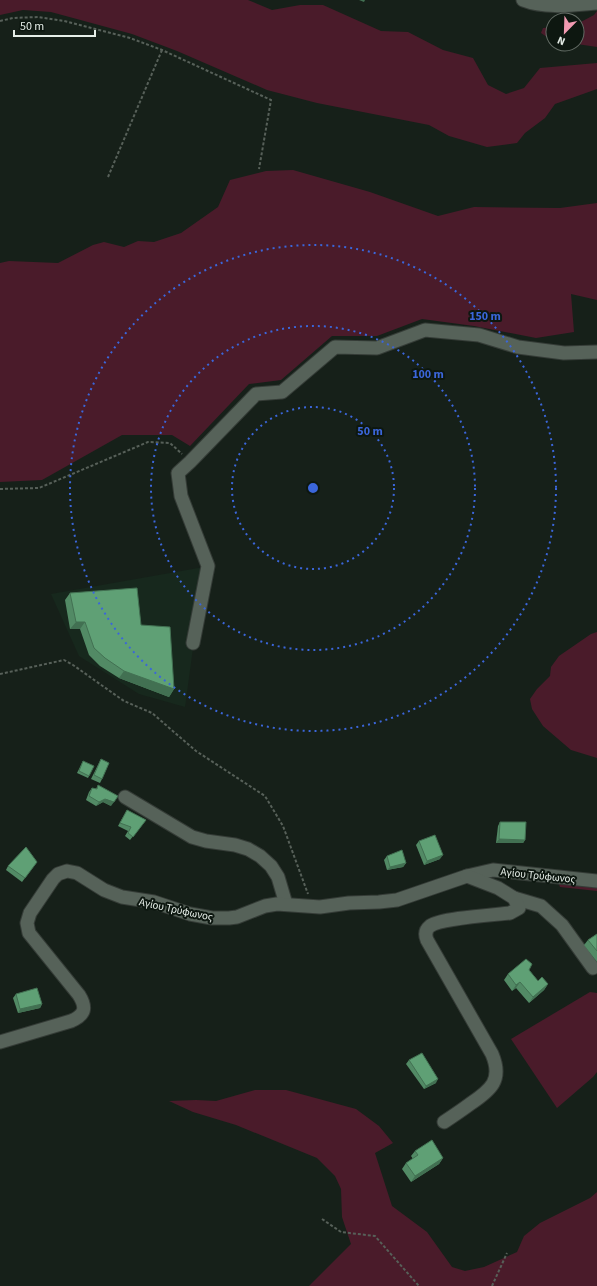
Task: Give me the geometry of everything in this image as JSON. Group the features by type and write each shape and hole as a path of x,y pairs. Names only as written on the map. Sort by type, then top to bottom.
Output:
{"street":[{"path":"523,0 544,5 578,5 597,3"},
{"path":"193,643 208,566 181,496 178,473 256,394 282,392 335,347 377,348 424,330 479,335 518,347 564,353 597,352"},
{"path":"125,797 192,837 202,841 235,845 248,849 260,856 272,866 278,877 286,904"},
{"name":"Αγίου Τρύφωνος","path":"0,1042 72,1021 79,1017 83,1011 84,1006 79,995 29,933 27,926 27,919 30,913 49,885 60,873 67,871 74,872 104,890 122,897 154,902 183,912 205,917 232,918 265,906 277,904 330,907 349,903 398,900 467,876 493,870 597,882"},
{"path":"467,876 498,888 514,898 541,906 562,925 594,968"},
{"path":"444,1122 478,1099 491,1088 496,1078 496,1067 492,1054 427,940 427,931 430,926 442,922 510,913 519,908 514,898"}],"path":[{"path":"0,21 13,18 38,18 64,21 130,38 162,50 272,100 259,169"},
{"path":"108,177 162,50"},
{"path":"0,489 39,488 148,442 170,443 190,462"},
{"path":"0,674 64,660 124,701 152,713 196,752 265,796 283,826 312,907"},
{"path":"322,1219 341,1232 374,1236 419,1286"},
{"path":"492,1286 507,1253"}],"shaded area":[{"path":"0,0 248,0 272,10 300,5 323,5 381,31 408,32 443,50 473,58 488,85 506,94 524,88 540,68 597,63 597,89 555,104 545,118 525,133 517,143 487,147 449,136 429,125 317,103 267,90 177,51 132,34 51,12 23,10 0,15"},
{"path":"597,11 597,47 585,45 585,20 594,15"},
{"path":"543,28 545,28 545,36 541,33"},
{"path":"293,170 370,192 438,216 474,207 560,208 597,203 597,300 571,294 574,332 536,338 474,326 422,319 377,336 332,336 281,380 249,384 190,446 172,435 122,435 42,480 0,482 0,263 9,261 58,263 93,245 104,242 124,247 138,241 154,242 181,233 218,207 230,180 266,171"},
{"path":"204,567 185,707 139,694 79,656 51,594"},
{"path":"597,632 597,758 571,750 543,726 532,709 530,699 537,689 550,676 551,667 559,656 591,634"},
{"path":"557,879 597,885 597,891 560,887"},
{"path":"590,992 597,993 597,1072 557,1108 511,1039"},
{"path":"255,1090 286,1090 356,1109 379,1126 393,1143 375,1153 392,1206 427,1232 452,1267 465,1271 484,1267 517,1252 524,1236 540,1223 590,1198 597,1192 597,1286 309,1286 351,1244 342,1217 341,1189 335,1176 317,1158 236,1125 193,1112 169,1101 216,1101"}],"building":[{"path":"137,588 141,625 170,627 174,689 124,671 105,658 94,648 85,622 76,622 70,593"},
{"path":"101,759 109,763 102,779 94,775"},
{"path":"83,761 94,766 89,776 79,771"},
{"path":"98,785 118,796 114,802 105,799 99,802 89,796 92,788 97,789"},
{"path":"127,810 146,820 133,837 128,833 131,827 120,823"},
{"path":"500,822 526,822 525,840 499,839"},
{"path":"435,835 443,855 427,861 419,841"},
{"path":"26,847 37,862 25,878 8,866"},
{"path":"402,850 406,863 390,867 387,856"},
{"path":"597,934 597,951 588,940"},
{"path":"526,959 532,964 529,970 538,981 542,977 548,984 533,997 520,982 516,985 508,974"},
{"path":"37,988 42,1004 20,1009 16,994"},
{"path":"422,1053 438,1079 426,1086 409,1060"},
{"path":"432,1140 443,1158 415,1176 406,1163 418,1155 415,1151"}]}
